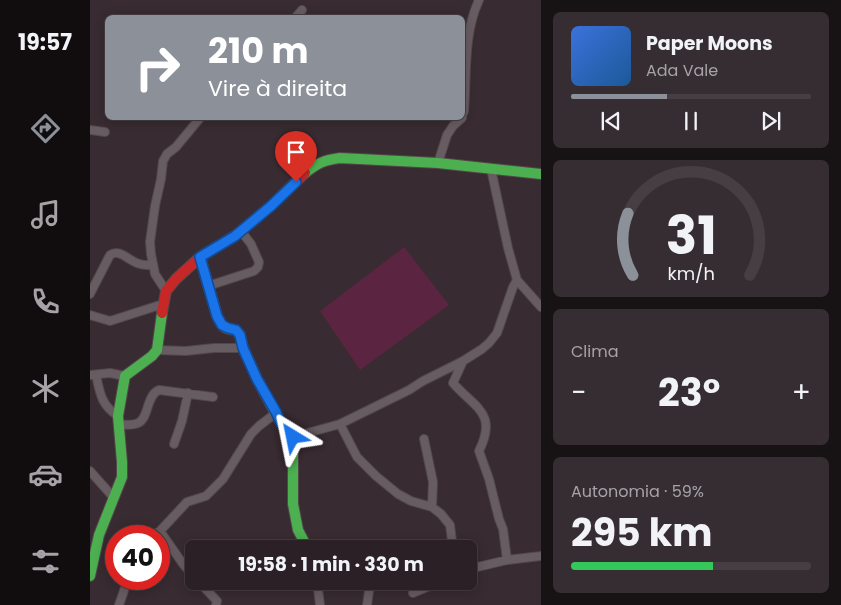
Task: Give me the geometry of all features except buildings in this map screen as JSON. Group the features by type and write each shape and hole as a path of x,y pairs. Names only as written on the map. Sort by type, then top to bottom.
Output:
{"street":[{"path":"465,95 471,24 479,0"},
{"path":"298,15 302,10"},
{"path":"166,291 155,274 150,242 163,161 166,154 176,147 198,120"},
{"path":"438,163 447,135 458,120"},
{"path":"90,130 105,132"},
{"path":"90,576 99,536 122,477 118,420 125,376 152,356 157,350 166,291 200,257 235,236 316,164 325,160 340,158 438,163 541,174"},
{"path":"491,169 517,280 541,308"},
{"path":"208,286 258,267 259,262 251,244 241,230"},
{"path":"90,294 113,252 119,252 137,264 146,266 153,264"},
{"path":"200,257 217,316 222,325 236,330 240,335 243,348 257,379 281,423 293,437 293,504 298,530 303,540"},
{"path":"293,437 340,424 409,390 482,349 490,343 497,333 517,280"},
{"path":"90,315 105,320 115,320 163,304"},
{"path":"157,350 186,351 214,348 243,348"},
{"path":"462,361 453,383 480,409 487,422 485,439 479,451 490,479 498,519 504,537 507,560"},
{"path":"125,376 110,373 93,375 101,397 118,420 138,424 142,421 152,396 160,390 213,397"},
{"path":"174,444 182,421 188,393"},
{"path":"166,525 188,502 206,496 223,479 251,434 276,412"},
{"path":"340,424 357,458 398,494 411,502 432,507 441,514 450,525 452,540"},
{"path":"424,439 433,482 432,507"},
{"path":"90,471 114,498"},
{"path":"170,545 185,566"},
{"path":"477,566 541,556"},
{"path":"119,605 124,590"},
{"path":"206,590 218,604"},
{"path":"318,590 320,605"},
{"path":"367,605 369,590"},
{"path":"413,593 420,590"}],"shaded area":[{"path":"404,247 449,305 360,370 320,311"}],"traffic: fast":[{"path":"305,173 321,162 340,158 438,163 541,174"},
{"path":"200,257 219,320 224,327 236,330 240,335 243,348 257,379 281,423 293,437 293,504 298,530 303,540"},
{"path":"90,576 99,535 122,477 118,416 125,376 152,356 157,350 162,313"}],"traffic: jam":[{"path":"162,313 166,291 176,279 200,257 235,236 271,206 305,173"}],"route":[{"path":"293,437 281,423 257,379 243,348 240,335 236,330 222,325 217,316 200,257 235,236 296,182"}]}
